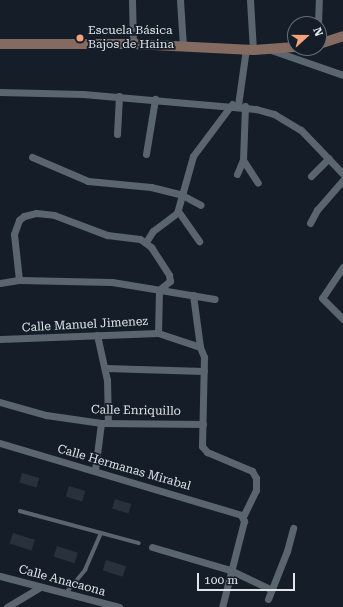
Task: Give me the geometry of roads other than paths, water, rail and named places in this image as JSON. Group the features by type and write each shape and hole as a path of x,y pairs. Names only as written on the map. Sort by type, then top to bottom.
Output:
{"main road":[{"path":"327,41 342,35"},
{"path":"0,44 133,44 250,50 287,48"}],"street":[{"path":"132,0 133,44"},
{"path":"180,0 183,46"},
{"path":"237,174 243,160 239,105 250,50 250,0"},
{"path":"318,16 319,0"},
{"path":"269,50 343,75"},
{"path":"0,92 119,96 239,105 287,121 301,130 343,174"},
{"path":"117,134 119,96"},
{"path":"146,154 155,99"},
{"path":"146,242 153,231 178,211 197,149 239,105"},
{"path":"32,156 88,181 132,184 182,195 201,205"},
{"path":"311,176 329,158"},
{"path":"243,160 258,183"},
{"path":"310,223 317,210 343,180"},
{"path":"178,211 199,241"},
{"path":"19,280 14,234 19,220 24,216 36,212 54,215 107,235 146,242 169,275 167,286 159,290"},
{"path":"343,268 322,297 343,319"},
{"path":"0,284 19,280 112,282 216,299"},
{"path":"158,333 159,290"},
{"path":"193,295 204,371 202,424 204,450 246,466 256,478 256,490 242,516 222,607"},
{"name":"Calle Manuel Jimenez","path":"0,339 158,333 200,347"},
{"path":"94,470 105,423 105,368 97,335"},
{"path":"105,368 204,371"},
{"name":"Calle Enriquillo","path":"0,402 46,415 105,423 202,424"},
{"name":"Calle Hermanas Mirabal","path":"0,443 94,470 242,516"},
{"path":"268,598 270,589 287,551 293,528"},
{"path":"152,547 230,570 270,589"},
{"name":"Calle Anacaona","path":"0,576 38,588 120,607"},
{"path":"7,607 38,588"}],"lane":[{"path":"20,511 139,543"},
{"path":"65,594 85,570 101,533"}],"place":[{"name":"Escuela Básica Bajos de Haina","path":"80,38"}]}
